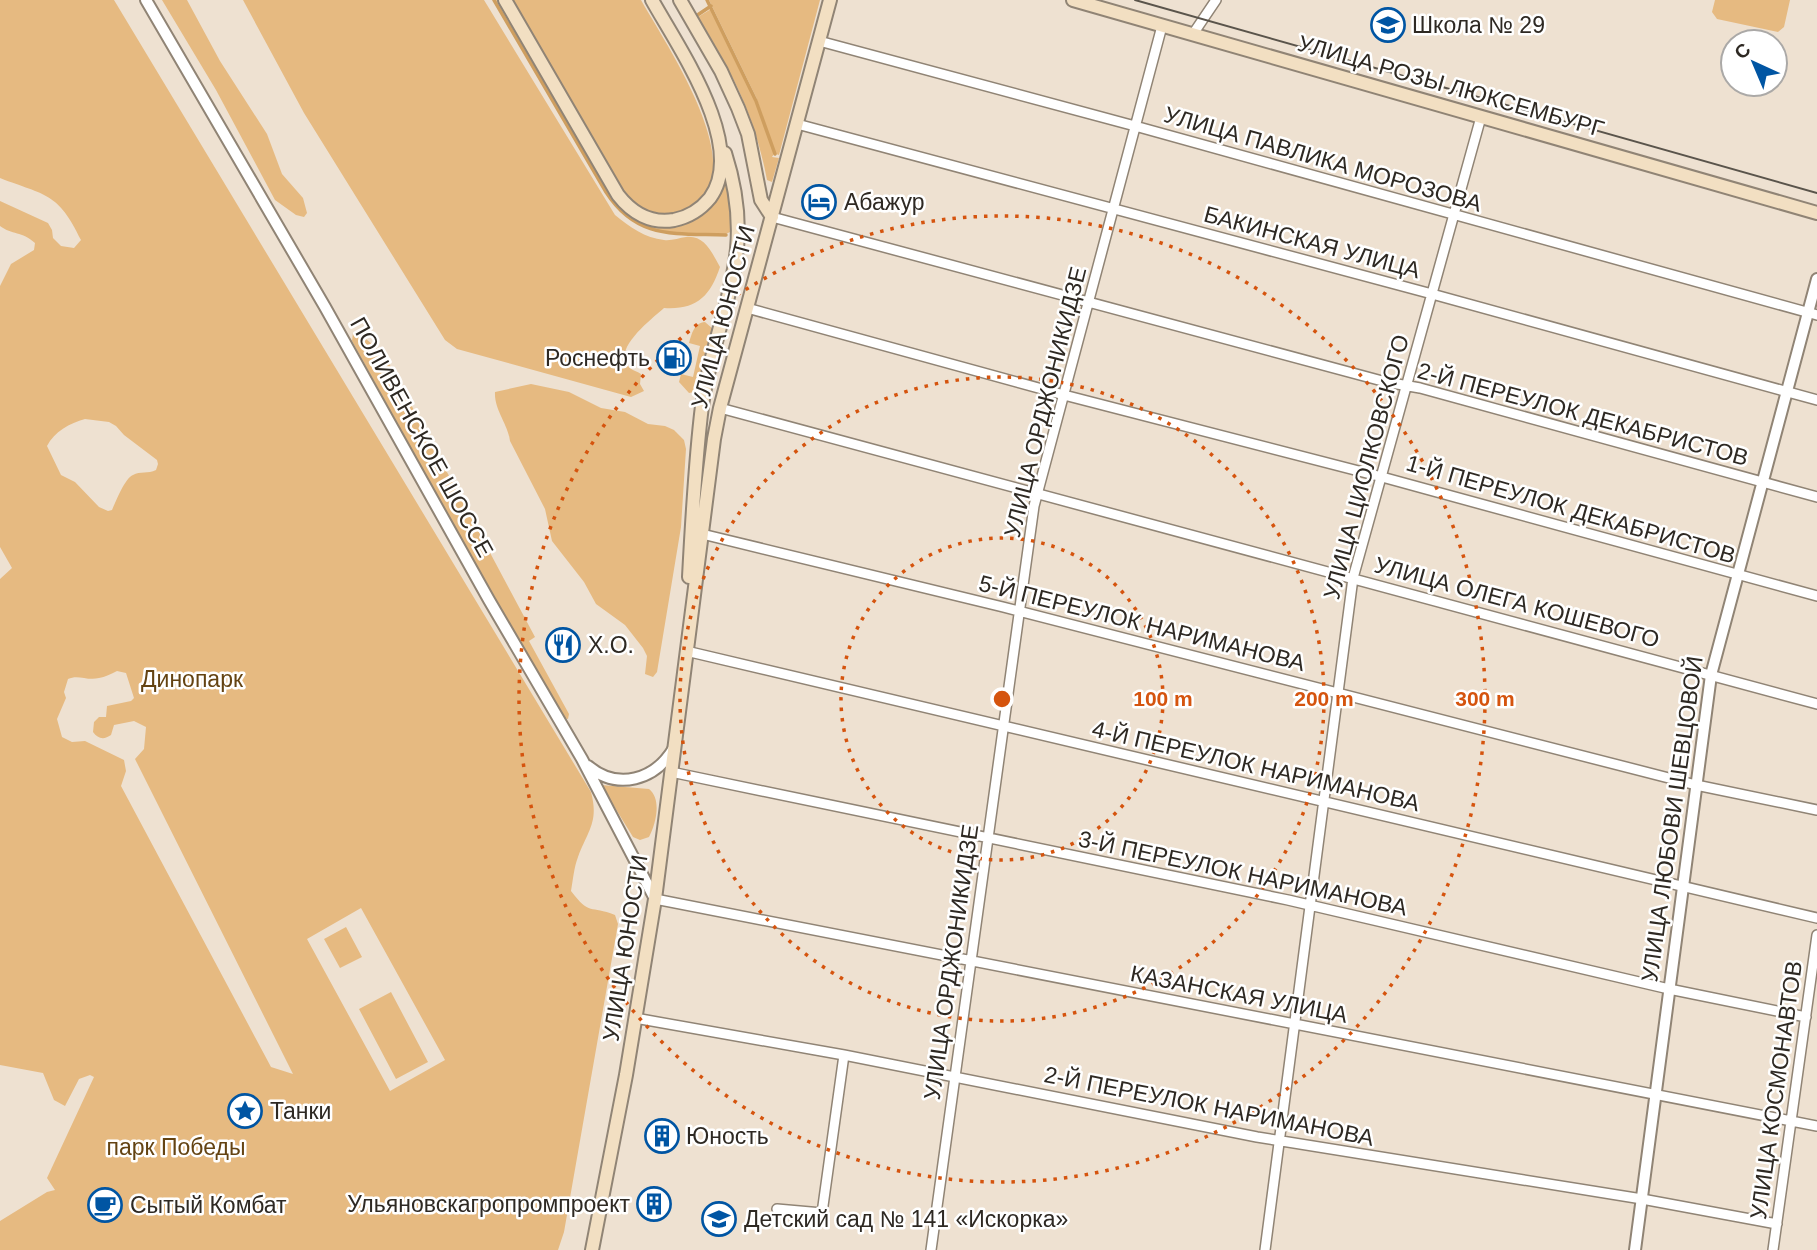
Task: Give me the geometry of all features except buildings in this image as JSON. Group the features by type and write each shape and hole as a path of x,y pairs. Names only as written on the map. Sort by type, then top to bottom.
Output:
{"main road":[{"path":"505,0 618,195 637,213 653,219 670,220 687,216 701,207 713,194 719,178 719,133"},
{"name":"УЛИЦА ЮНОСТИ","path":"652,0 700,88 719,133 733,178 737,213 737,248 732,282 702,404 691,531 686,651"},
{"path":"680,0 721,71 738,108 748,134 761,200 772,218"},
{"name":"УЛИЦА ЮНОСТИ","path":"592,1250 655,899 720,408 830,0"},
{"name":"УЛИЦА РОЗЫ ЛЮКСЕМБУРГ","path":"1073,0 1817,214"}],"street":[{"name":"ПОЛИВЕНСКОЕ ШОССЕ","path":"146,0 325,307 489,600 582,759 655,899"},
{"path":"1193,34 1216,0"},
{"name":"УЛИЦА ОРДЖОНИКИДЗЕ","path":"931,1250 1002,726 1037,494 1162,26"},
{"name":"УЛИЦА ПАВЛИКА МОРОЗОВА","path":"819,41 1812,314"},
{"name":"УЛИЦА ЦИОЛКОВСКОГО","path":"1265,1250 1353,578 1481,117"},
{"name":"БАКИНСКАЯ УЛИЦА","path":"797,124 1817,400"},
{"name":"2-Й ПЕРЕУЛОК ДЕКАБРИСТОВ","path":"772,218 1817,497"},
{"name":"УЛИЦА ЛЮБОВИ ШЕВЦОВОЙ","path":"1635,1250 1711,675 1786,392 1812,314 1817,279"},
{"name":"1-Й ПЕРЕУЛОК ДЕКАБРИСТОВ","path":"747,308 1817,596"},
{"name":"УЛИЦА ОЛЕГА КОШЕВОГО","path":"720,408 1817,704"},
{"name":"5-Й ПЕРЕУЛОК НАРИМАНОВА","path":"702,534 1019,611 1696,785 1817,810"},
{"name":"4-Й ПЕРЕУЛОК НАРИМАНОВА","path":"686,651 1817,918"},
{"path":"582,759 601,775 612,779 637,779 659,768 674,748"},
{"name":"3-Й ПЕРЕУЛОК НАРИМАНОВА","path":"671,772 1309,905 1669,989 1805,1017"},
{"name":"КАЗАНСКАЯ УЛИЦА","path":"655,899 1817,1126"},
{"name":"УЛИЦА КОСМОНАВТОВ","path":"1773,1250 1817,935"},
{"name":"2-Й ПЕРЕУЛОК НАРИМАНОВА","path":"635,1018 844,1055 1279,1141 1777,1223"},
{"path":"777,1209 822,1213 844,1055"}],"green space":[{"path":"0,0 114,0 591,792 593,819 577,861 571,891 587,907 615,915 618,924 564,1232 558,1250 0,1250 0,1221 47,1192 55,1190 47,1178 94,1077 90,1075 79,1079 65,1106 54,1100 43,1073 0,1065 0,579 12,568 0,547 0,286 11,264 34,250 35,243 0,226 0,201 48,223 53,238 61,246 74,248 81,240 73,224 57,204 40,193 0,178","holes":["85,419 109,422 157,460 156,470 136,474 127,480 112,510 99,507 75,482 61,475 47,446 63,429","117,671 126,673 134,698 107,706 106,717 99,717 94,722 93,732 106,738 111,735 114,725 134,721 146,727 144,749 135,759 293,1074 271,1067 121,786 126,771 124,760 85,741 72,742 62,737 57,719 66,698 64,692 68,679 104,677","361,908 445,1060 390,1091 307,939"]},
{"path":"162,0 187,0 220,61 267,134 282,174 303,198 307,213 304,217 296,215 275,200 216,90"},
{"path":"243,0 484,0 615,215 650,237 669,240 686,237 698,239 707,246 720,267 712,286 700,300 685,307 664,308 629,344 625,361 631,369 641,374 640,384 644,391 631,397 457,349 445,340 304,113"},
{"path":"496,0 500,0 614,196 673,226 688,222 706,212 727,185 731,198 730,232 673,233 658,230 644,226 618,206"},
{"path":"512,0 641,0 686,78 701,112 711,144 713,173 704,197 681,212 659,214 639,206 627,196"},
{"path":"709,0 820,0 779,155 769,138 774,154 772,157 779,158 772,182 767,180 756,135 741,95 698,17 711,9 767,129 756,97"},
{"path":"1715,0 1790,0 1783,28 1759,28 1717,19 1712,12"},
{"path":"705,322 713,329 697,389 689,393 679,382 681,374 693,377 700,346 689,343 696,326"},
{"path":"353,333 360,334 384,354 535,637 529,641 569,714 568,719 563,718 485,582 352,341"},
{"path":"531,384 569,392 601,408 625,412 648,424 665,426 674,430 684,440 686,449 681,527 657,672 653,677 645,674 647,656 643,648 625,625 596,604 584,582 552,541 545,509 510,441 495,392"},
{"path":"601,785 649,789 653,793 657,805 656,819 649,837 640,840 633,837"},
{"path":"346,927 362,957 340,968 324,939"},
{"path":"391,992 428,1062 396,1079 359,1009"}],"waterway":[{"path":"494,0 606,192 618,208 631,219 658,231 726,235"},
{"path":"707,0 756,101 775,154"},
{"path":"696,16 711,6"}],"tram line":[{"path":"1135,0 1817,193"}],"place":[{"name":"Школа № 29","path":"1388,25"},
{"name":"Абажур","path":"819,202"},
{"name":"Роснефть","path":"674,358"},
{"name":"Х.О.","path":"563,645"},
{"name":"Танки","path":"245,1111"},
{"name":"Юность","path":"662,1136"},
{"name":"Ульяновскагропромпроект","path":"654,1204"},
{"name":"Сытый Комбат","path":"105,1205"},
{"name":"Детский сад № 141 «Искорка»","path":"719,1219"}],"park label":[{"name":"Динопарк","path":"192,679"},
{"name":"парк Победы","path":"176,1147"}]}
